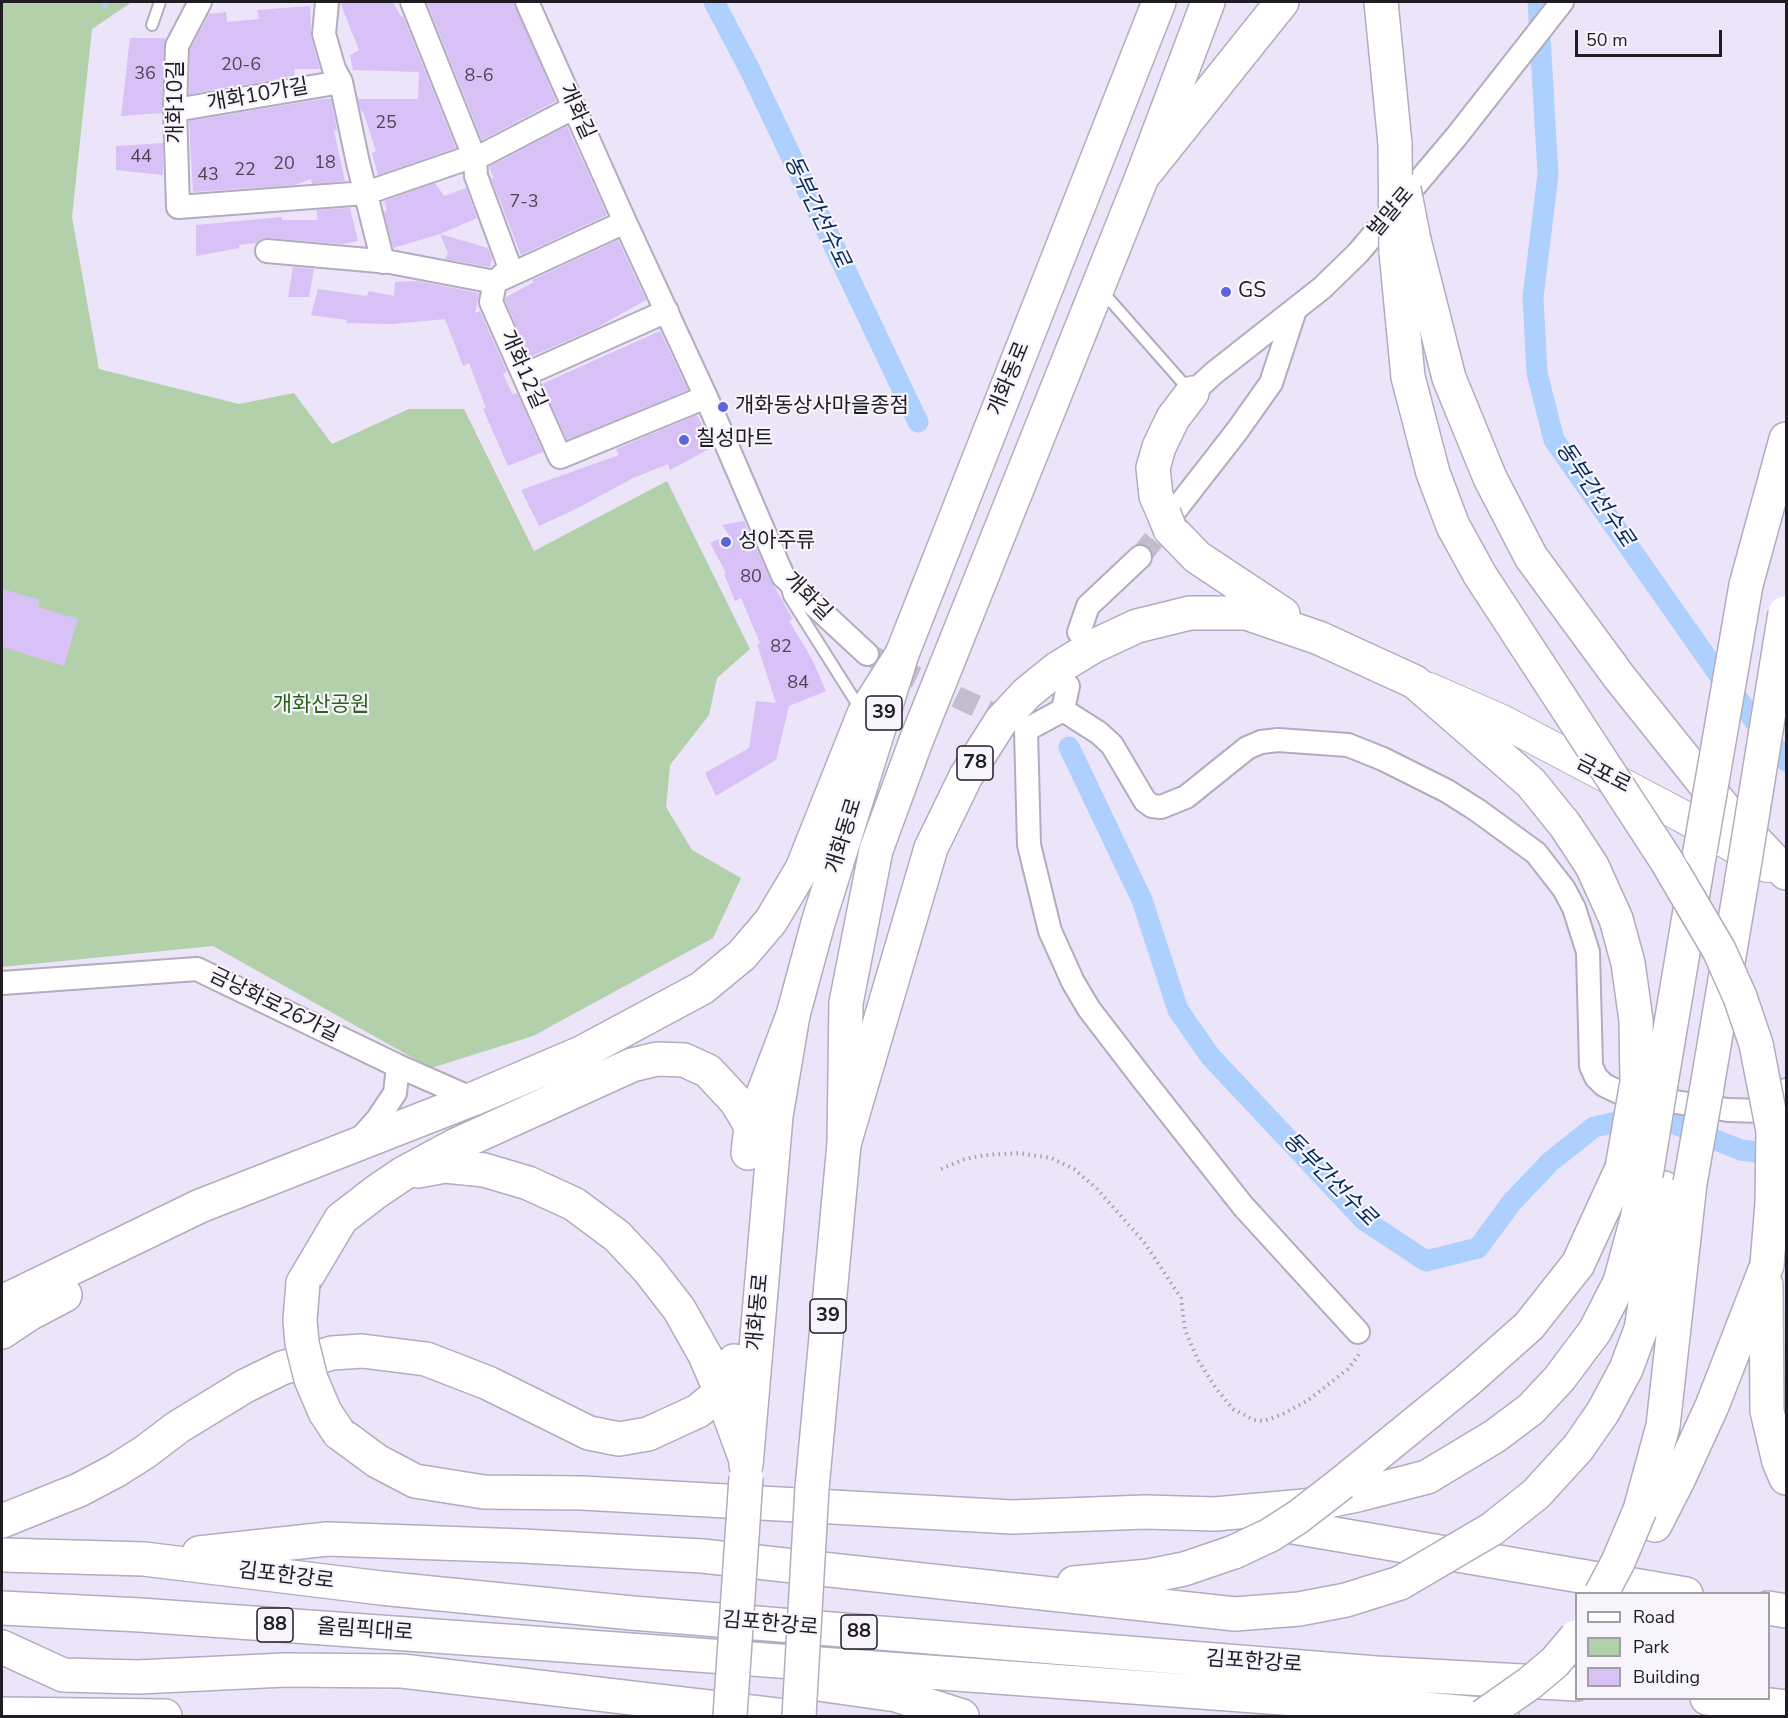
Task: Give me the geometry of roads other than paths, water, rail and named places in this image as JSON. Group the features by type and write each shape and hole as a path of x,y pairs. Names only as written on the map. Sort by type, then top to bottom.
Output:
{"main road":[{"name":"개화동로","path":"730,1716 746,1469 776,1116 794,1016 818,924 902,654 1159,2"},
{"name":"개화동로","path":"799,1716 812,1488 844,1144 846,1002 876,850 916,741 1142,177 1208,2"},
{"path":"1142,177 1282,2"},
{"path":"1381,2 1405,246 1408,377 1433,473 1453,526 1480,576 1666,860 1719,950 1740,997 1756,1044 1773,1131 1772,1203 1767,1265 1767,1411 1779,1462 1786,1478"},
{"path":"1405,246 1449,378 1490,478 1531,557 1620,678 1724,808 1786,873"},
{"path":"1192,393 1173,417 1159,447 1153,468 1156,496 1197,557 1319,638"},
{"path":"1770,601 1786,439"},
{"path":"144,1559 327,1539 511,1546 702,1556 1235,1614 1299,1609 1346,1600 1400,1582 1492,1529 1536,1494 1578,1448 1603,1412 1626,1369 1641,1329 1656,1176 1671,1086 1721,865 1770,601 1786,458"},
{"name":"78","path":"844,1144 931,848 966,776 1001,721 1027,693 1058,668 1094,646 1137,626 1190,613 1246,613 1319,638 1415,682"},
{"path":"2,1302 200,1206 473,1099 581,1053 702,988 742,955 771,921 802,868 864,714 902,654"},
{"path":"1415,682 1531,783 1565,825 1592,866 1616,919 1628,963 1636,1020 1671,1086"},
{"name":"금포로","path":"1415,682 1502,721 1682,816 1786,879"},
{"path":"1617,1592 1622,1587 1647,1517 1663,1426 1656,1176 1671,1086 1721,865"},
{"path":"794,1016 749,1139 736,1101 708,1071 684,1060 657,1059 632,1065 454,1146 404,1173 341,1219 303,1283 300,1320 302,1343 311,1379 325,1412 339,1433 377,1461 415,1481 484,1492 582,1493 1012,1517 1145,1512 1215,1514 1304,1506 1427,1477 1495,1436 1531,1409 1559,1380 1596,1331 1620,1282 1637,1219 1656,1176"},
{"path":"2,1332 29,1314 115,1270 335,1167 402,1127"},
{"path":"404,1173 445,1166 484,1170 528,1183 574,1204 617,1236 648,1269 680,1309 705,1355 721,1392 746,1469"},
{"path":"1000,1590 1149,1576 1184,1569 1234,1552 1270,1535 1342,1484 1467,1381 1529,1326 1578,1264 1656,1176"},
{"path":"1602,1592 1647,1517 1679,1478 1712,1406 1767,1265"},
{"path":"2,1521 79,1490 115,1471 178,1427 244,1386 282,1368 332,1353 362,1351 426,1359 488,1383 589,1433 619,1439 648,1434 698,1411 721,1392 734,1360"},
{"path":"1215,1514 1680,1592"},
{"name":"88","path":"2,1555 144,1559"},
{"name":"김포한강로","path":"144,1559 381,1588 632,1614 1376,1673 1575,1684"},
{"name":"올림픽대로","path":"2,1608 152,1616 548,1644"},
{"path":"1770,1608 1786,1611"},
{"path":"1483,1716 1530,1683 1555,1662 1575,1638"},
{"name":"88","path":"548,1644 896,1695 962,1716"},
{"name":"김포한강로","path":"548,1644 1502,1716"},
{"path":"2,1647 63,1675 138,1677 285,1670 402,1671 784,1716"},
{"path":"1770,1698 1786,1698"},
{"path":"1721,1700 1786,1707"},
{"path":"2,1714 165,1716"}],"street":[{"name":"개화10길","path":"200,2 177,46 175,110 178,207 366,193"},
{"name":"개화10가길","path":"327,2 324,34 334,69 341,82 366,193"},
{"name":"개화12길","path":"412,2 475,159 476,176 510,268 495,282 491,302 560,457 706,397"},
{"name":"개화길","path":"527,2 573,108 706,397 783,576 867,654"},
{"name":"벌말로","path":"1192,393 1322,288 1358,253 1456,137 1558,7"},
{"name":"개화10가길","path":"175,110 341,82"},
{"path":"383,262 366,193 471,157 475,159 573,108"},
{"path":"267,251 383,262 495,282 625,222"},
{"path":"1171,517 1237,431 1270,383 1295,310"},
{"path":"524,375 667,311"},
{"path":"1079,632 1088,606 1140,557"},
{"path":"1068,686 1063,710 1026,730 1029,845 1050,931 1073,982 1102,1026 1243,1206 1358,1332"},
{"path":"1063,710 1099,733 1112,745 1145,801 1152,806 1161,807 1186,797 1247,748 1261,742 1278,740 1348,745 1383,759 1447,791 1536,853 1564,889 1574,908 1588,952 1591,1066 1596,1077 1604,1085 1623,1094 1728,1110 1762,1111 1785,1098 1786,1090"},
{"name":"금낭화로26가길","path":"2,983 197,969 473,1099"},
{"path":"354,1146 378,1120 395,1093 399,1066"}],"lane":[{"path":"152,25 160,2"},
{"path":"1098,287 1192,393"},
{"path":"783,576 789,596 864,714"}],"waterway":[{"name":"동부간선수로","path":"714,2 749,68 918,422"},
{"name":"동부간선수로","path":"1538,2 1548,174 1533,298 1537,373 1554,440 1719,675 1786,761"},
{"name":"동부간선수로","path":"1069,747 1142,900 1178,1010 1210,1056 1364,1220 1426,1261 1478,1248 1512,1202 1550,1162 1594,1127 1630,1119 1662,1119 1741,1150 1785,1156"}],"tunnel":[{"path":"1140,557 1175,512"},
{"path":"867,654 1014,724"}],"place":[{"name":"GS","path":"1226,292"},
{"name":"개화동상사마을종점","path":"723,407"},
{"name":"칠성마트","path":"684,440"},
{"name":"성아주류","path":"726,542"}],"park label":[{"name":"개화산공원","path":"321,706"}]}
